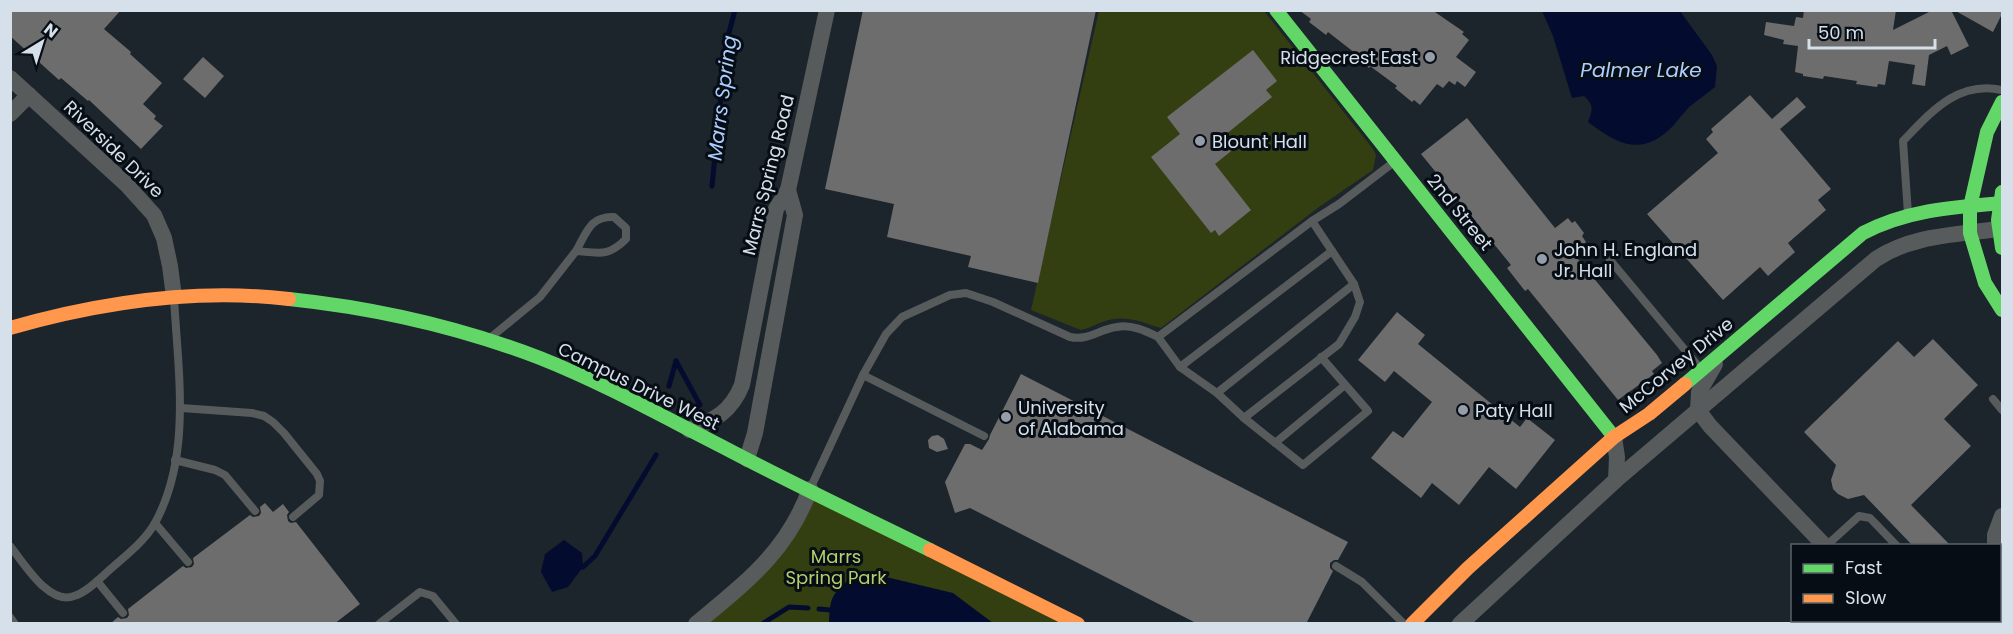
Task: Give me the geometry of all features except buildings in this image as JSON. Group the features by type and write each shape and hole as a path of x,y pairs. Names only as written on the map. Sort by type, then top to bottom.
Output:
{"street":[{"name":"Marrs Spring Road","path":"689,430 711,421 728,409 742,385 776,209 788,190 827,10"},
{"name":"2nd Street","path":"1276,10 1614,437"},
{"name":"Riverside Drive","path":"10,78 126,184 154,215 164,238 174,297"},
{"path":"10,114 29,95"},
{"path":"2002,102 1987,132 1970,207 1970,233 1985,283 2002,310"},
{"path":"747,459 755,433 795,214 788,190"},
{"path":"2001,200 1997,229 2002,248"},
{"name":"McCorvey Drive","path":"1412,624 1468,568 1614,437 1649,414 1720,356 1863,232 1882,223 1937,208 1970,207 2001,200"},
{"path":"1460,624 1616,480 1876,259 1890,250 1917,240 1997,229"},
{"name":"Campus Drive West","path":"10,328 127,302 174,297 252,296 325,303 392,315 488,340 588,378 1077,624"},
{"path":"1720,356 1699,393 1698,410 1716,433 1824,544"},
{"path":"1614,437 1616,480"},
{"path":"696,624 750,579 780,546 798,519 810,489"},
{"path":"1995,544 1995,535 2002,516"}],"lane":[{"path":"1908,215 1903,141 1950,97 1973,88 2002,90"},
{"path":"1158,337 1312,221 1395,162"},
{"path":"488,340 540,297 576,251 591,224 602,216 614,217 626,228 626,239 616,249 603,253 576,251"},
{"path":"1244,418 1339,344 1360,302 1354,284 1312,221"},
{"path":"1180,367 1332,251"},
{"path":"1610,260 1702,370"},
{"path":"1217,393 1354,284"},
{"path":"810,489 863,375 886,334 902,316 950,295 966,293 993,302 1079,339 1117,327 1141,330 1158,337 1180,367 1217,393 1244,418 1303,465 1368,411 1321,357"},
{"path":"10,546 42,585 60,598 77,595 97,581 136,546 154,523 169,486 175,460 181,408 174,297"},
{"path":"863,375 984,436"},
{"path":"1275,443 1345,385"},
{"path":"1993,399 2002,410"},
{"path":"181,408 252,413 273,422 317,474 320,481 319,495 292,517"},
{"path":"175,460 215,470 225,475 235,484 255,511"},
{"path":"1828,544 1859,516 1870,518 1895,544"},
{"path":"154,523 188,562"},
{"path":"1336,566 1362,582 1404,624"},
{"path":"97,581 123,613"},
{"path":"379,624 420,592 433,596 456,624"},
{"path":"10,617 15,624"}],"green space":[{"path":"1099,11 1264,11 1376,155 1373,170 1319,207 1161,328 1123,318 1105,321 1081,330 1031,310"},
{"name":"Marrs Spring Park","path":"810,489 1077,624 697,624 750,579"}],"water":[{"name":"Palmer Lake","path":"1542,11 1680,11 1712,55 1717,66 1715,87 1690,106 1663,135 1642,144 1621,142 1588,122 1592,108 1584,96 1572,98 1553,36"},
{"path":"564,540 582,553 583,567 568,587 552,592 541,572 545,554"},
{"path":"854,575 882,576 953,593 993,623 829,623 830,606 834,595"}],"waterway":[{"name":"Marrs Spring","path":"712,186 726,44 735,10"},
{"path":"676,361 700,405"},
{"path":"669,386 676,361"},
{"path":"583,567 595,556 656,455"},
{"path":"762,624 789,607 808,608"},
{"name":"Marrs Spring","path":"819,609 830,610"}],"traffic: fast":[{"path":"1276,10 1614,437"},
{"path":"2002,102 1987,132 1970,207 1970,233 1985,283 2002,310"},
{"path":"2002,192 1998,220 2002,248"},
{"path":"1685,384 1863,233 1913,214 2002,203"},
{"path":"289,299 385,313 416,320 479,337 540,358 610,389 774,474 930,550"}],"traffic: slow":[{"path":"10,328 113,304 183,296 219,295 289,299"},
{"path":"1412,624 1468,568 1614,437 1649,414 1685,384"},
{"path":"930,550 1078,624"}],"place":[{"name":"Ridgecrest East","path":"1430,57"},
{"name":"Blount Hall","path":"1200,141"},
{"name":"John H. England Jr. Hall","path":"1542,259"},
{"name":"Paty Hall","path":"1463,410"},
{"name":"University of Alabama","path":"1006,417"}]}
